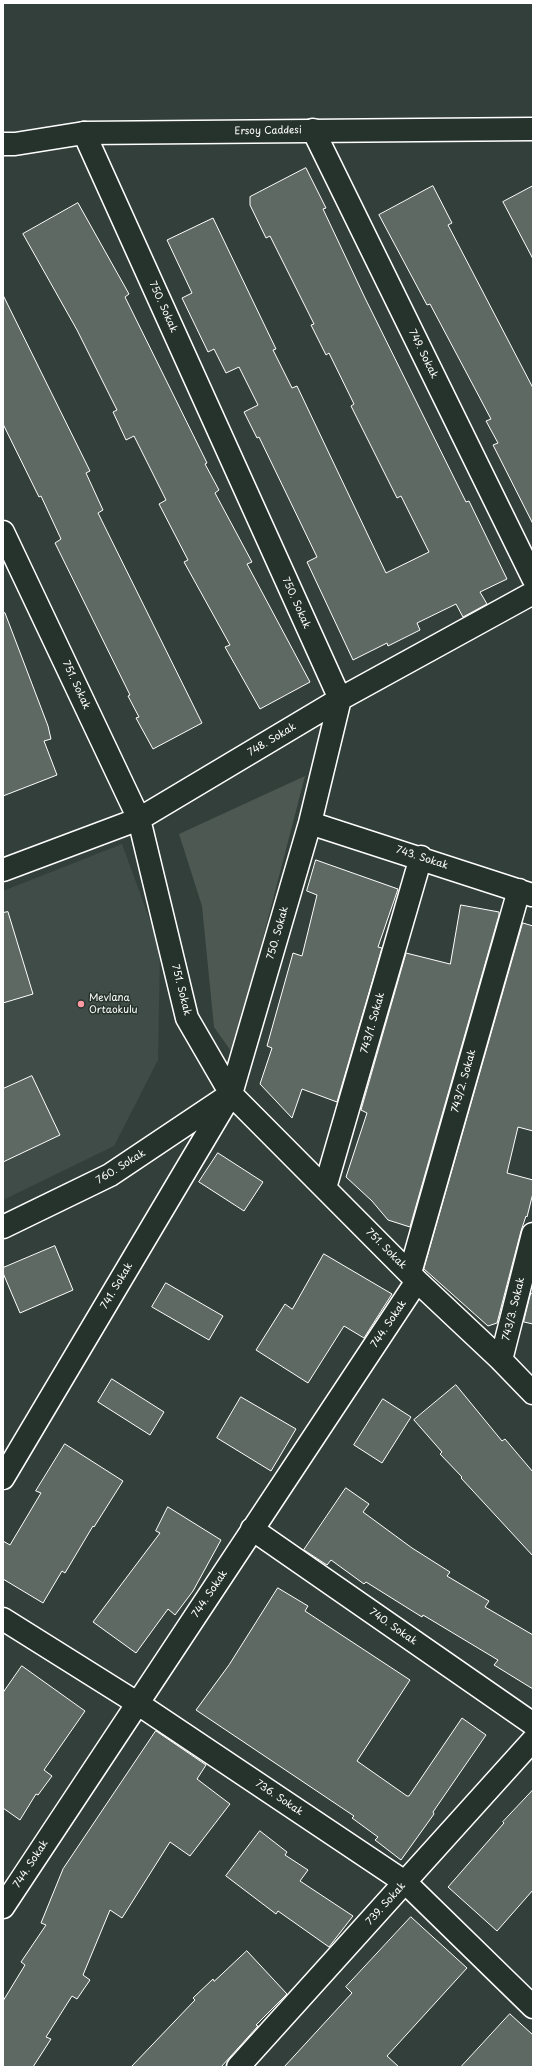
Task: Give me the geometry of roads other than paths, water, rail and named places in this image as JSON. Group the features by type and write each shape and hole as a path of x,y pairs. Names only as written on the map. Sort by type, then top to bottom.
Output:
{"street":[{"name":"Ersoy Caddesi","path":"7,148 84,133 533,129"},
{"name":"749. Sokak","path":"313,130 533,578"},
{"name":"750. Sokak","path":"84,133 340,699 310,823 231,1094"},
{"name":"751. Sokak","path":"3,532 139,819 188,1018 231,1094 414,1277 501,1360 533,1393"},
{"name":"748. Sokak","path":"3,870 139,819 340,699 533,593"},
{"name":"743. Sokak","path":"310,823 421,857 526,892"},
{"name":"743/1. Sokak","path":"325,1188 421,857"},
{"name":"743/2. Sokak","path":"414,1277 526,892"},
{"name":"760. Sokak","path":"3,1227 110,1175 231,1094"},
{"name":"741. Sokak","path":"3,1478 231,1094"},
{"name":"743/3. Sokak","path":"501,1360 533,1234"},
{"name":"744. Sokak","path":"3,1907 136,1703 252,1530 414,1277"},
{"name":"740. Sokak","path":"252,1530 533,1724"},
{"name":"736. Sokak","path":"3,1619 136,1703 406,1883 533,2007"},
{"name":"739. Sokak","path":"238,2067 406,1883 533,1740"}],"place":[{"name":"Mevlana Ortaokulu","path":"81,1004"}]}
